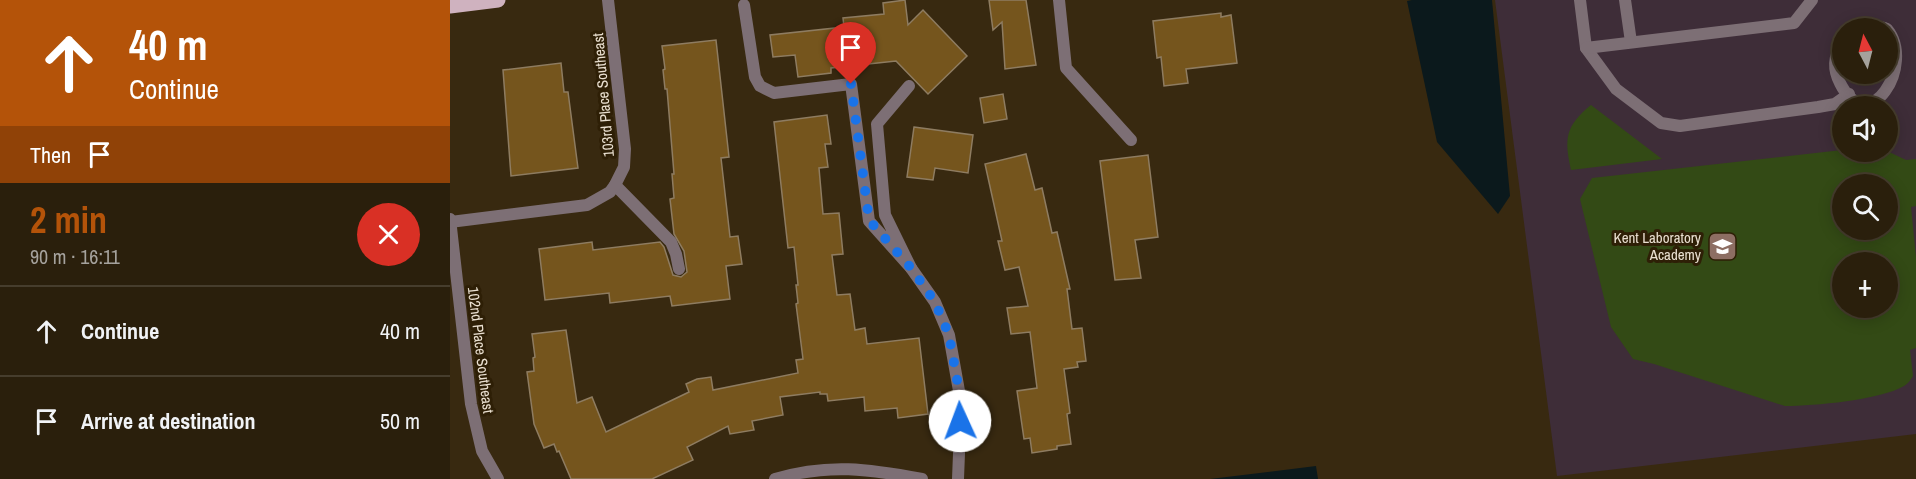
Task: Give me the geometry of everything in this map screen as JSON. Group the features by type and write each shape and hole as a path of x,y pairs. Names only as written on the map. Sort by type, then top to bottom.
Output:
{"main road":[{"path":"450,6 498,0"}],"street":[{"name":"103rd Place Southeast","path":"608,0 625,149 624,166 615,185"},
{"path":"1059,0 1066,68 1131,140"},
{"path":"1580,0 1586,48 1616,89 1661,123 1680,126 1818,107 1835,104 1849,94"},
{"path":"1625,0 1631,42"},
{"path":"1586,48 1794,23 1812,0"},
{"path":"744,5 754,77 760,86 774,93 851,84 869,220 911,268 935,302 949,335 961,402 958,479"},
{"path":"1898,35 1909,50"},
{"path":"1841,84 1859,101 1871,103 1883,102 1899,93"},
{"path":"909,86 876,124 885,215 911,268"},
{"path":"450,221 587,205 610,192 615,185 671,242 679,269"},
{"name":"102nd Place Southeast","path":"450,221 471,404 482,451 498,479"},
{"path":"775,479 840,468 922,479"}],"shaded area":[{"path":"1492,0 1510,196 1498,214 1437,142 1407,1"},
{"name":"Kent Laboratory Academy","path":"1495,0 1916,0 1916,434 1557,476"},
{"path":"1316,466 1318,479 1210,479"}],"green space":[{"path":"1591,105 1662,159 1571,170 1567,141 1571,127"},
{"path":"1832,151 1832,162 1898,162 1898,156 1906,160 1916,159 1916,206 1911,207 1916,257 1916,348 1910,350 1913,376 1904,386 1879,395 1812,405 1785,406 1633,359 1611,327 1580,199 1592,178"}],"building":[{"path":"905,0 908,25 923,10 967,56 928,94 896,61 831,68 831,73 798,77 795,55 773,57 770,35 844,27 843,18 884,14 883,3"},
{"path":"989,0 1026,0 1036,65 1005,69 1002,22 993,30"},
{"path":"1221,13 1221,17 1231,15 1237,63 1186,69 1188,83 1164,86 1161,57 1157,58 1153,21"},
{"path":"716,40 729,157 721,158 730,237 738,236 742,264 726,266 730,299 672,306 670,296 610,303 609,293 545,300 539,249 592,242 593,250 660,242 664,247 673,275 681,277 687,272 684,251 674,234 670,199 674,198 672,174 674,174 662,46"},
{"path":"561,63 564,92 568,92 578,168 511,176 503,70"},
{"path":"1003,94 1007,119 984,123 980,98"},
{"path":"827,115 831,144 825,144 828,167 819,168 823,214 839,213 843,254 832,255 837,295 850,294 855,330 865,328 867,344 919,338 928,414 898,418 897,408 865,411 864,397 828,401 827,394 820,394 820,392 780,397 783,415 752,421 754,430 730,434 728,426 687,447 693,460 652,479 571,479 559,451 557,452 554,444 544,448 534,424 527,372 534,371 532,334 566,330 577,403 592,397 606,432 689,392 686,384 697,379 711,377 713,390 798,373 796,360 803,359 796,304 798,303 796,285 798,285 794,247 788,248 774,122"},
{"path":"914,127 973,135 968,173 935,168 933,180 907,177"},
{"path":"1026,154 1035,190 1042,188 1052,233 1057,232 1070,289 1067,289 1072,329 1082,328 1086,361 1077,362 1078,367 1064,369 1070,413 1067,414 1071,444 1032,453 1030,438 1024,439 1017,391 1037,388 1030,332 1011,334 1007,308 1028,306 1019,267 1005,270 998,241 1002,241 985,164"},
{"path":"1148,155 1158,237 1135,240 1141,278 1115,280 1100,161"}],"place":[{"name":"Kent Laboratory Academy","path":"1722,246"}],"route":[{"path":"851,84 869,220 911,268 935,302 949,335 961,402 960,421"}]}
